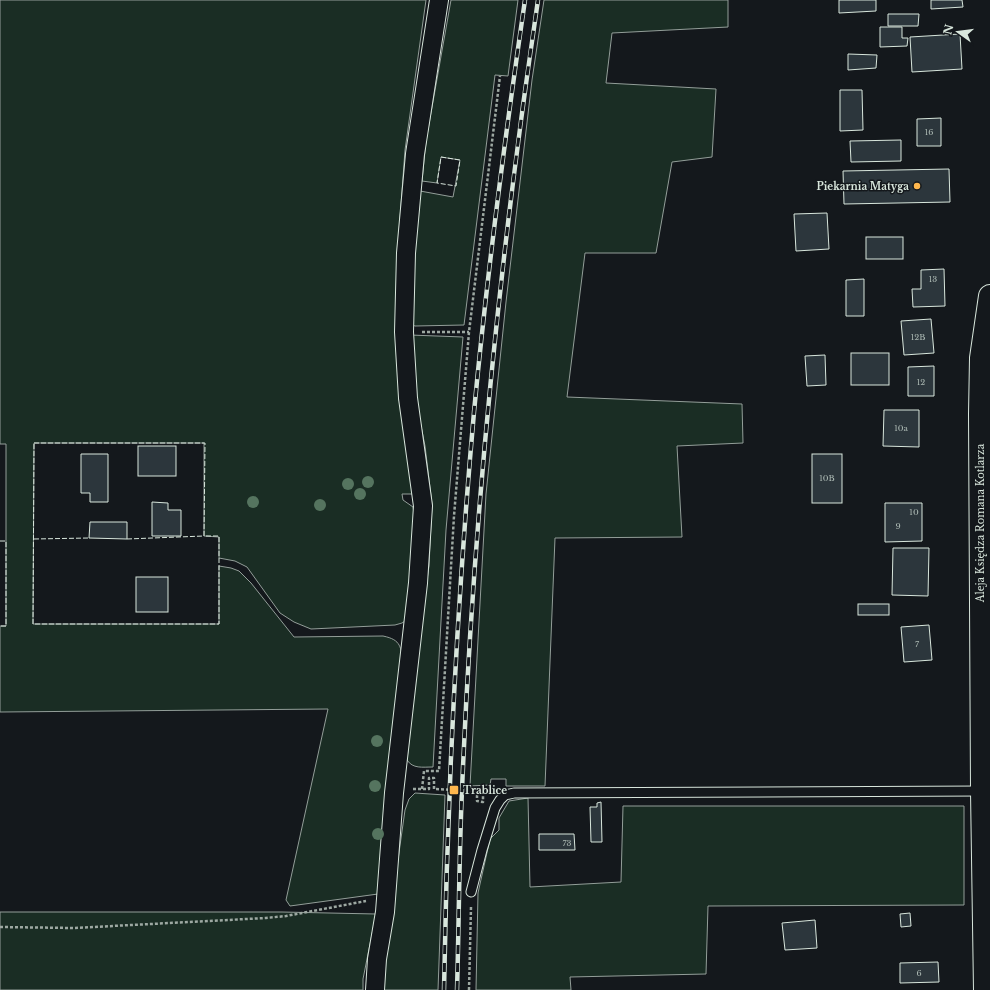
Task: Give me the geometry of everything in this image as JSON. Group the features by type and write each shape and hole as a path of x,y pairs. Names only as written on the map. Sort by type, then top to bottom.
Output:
{"street":[{"path":"375,990 377,959 386,897 395,788 418,583 423,506 408,398 404,332 406,253 415,154 439,0"},
{"name":"Aleja Księdza Romana Kotlarza","path":"985,990 982,791 980,382 981,358 990,296"}],"lane":[{"path":"471,892 495,808 505,795 514,793 982,791"}],"path":[{"path":"422,789 424,771 439,771 454,516 469,332 500,76"},
{"path":"404,332 469,332"},
{"path":"395,788 429,789 429,778 434,778 434,789 477,790 477,802 483,802 483,791 490,791 490,802 495,808"},
{"path":"469,990 471,892"},
{"path":"0,927 74,928 266,918 286,916 386,897"}],"green space":[{"path":"0,0 426,0 405,150 397,260 399,399 409,445 415,494 402,494 403,500 413,507 415,519 408,619 395,625 311,629 294,622 280,613 247,567 235,561 219,558 219,537 204,536 204,443 34,443 33,624 219,624 219,566 239,571 251,583 294,637 383,636 397,642 401,649 404,664 378,894 290,906 286,900 328,709 0,712 0,626 6,626 6,444 0,444"},
{"path":"451,0 518,0 508,76 495,75 464,325 415,326 410,324 414,241 420,191 453,197 460,160 441,157 437,183 422,181 426,141"},
{"path":"544,0 728,0 728,27 612,33 606,83 716,89 712,157 672,162 656,253 585,253 567,397 742,404 743,443 677,446 682,537 555,538 545,786 506,786 506,779 491,779 490,785 470,786 486,494 506,302 532,80"},
{"path":"410,335 463,337 446,530 433,767 415,766 407,760 421,621 429,566 432,504 425,446 411,376"},
{"path":"415,793 445,795 438,990 383,990 385,952 405,810 409,799"},
{"path":"528,798 530,887 621,882 623,806 964,806 964,905 708,906 706,974 570,977 571,990 476,990 478,893 490,839 499,830 499,818 509,801"},
{"path":"0,912 282,912 376,914 363,979 363,990 0,990"}],"building":[{"path":"839,0 876,0 876,11 839,13"},
{"path":"931,0 962,0 963,7 931,9"},
{"path":"888,14 919,14 918,26 888,26"},
{"path":"880,27 902,27 902,38 908,38 907,46 880,47"},
{"path":"960,34 962,69 912,72 910,37"},
{"path":"848,54 877,55 876,68 848,70"},
{"path":"840,90 862,90 863,130 840,131"},
{"path":"941,118 941,146 917,146 917,119"},
{"path":"901,140 901,161 851,162 850,141"},
{"path":"949,169 950,202 844,204 843,171"},
{"path":"827,213 829,249 796,251 794,214"},
{"path":"866,237 903,237 903,259 866,259"},
{"path":"944,269 945,306 913,307 912,289 921,289 921,270"},
{"path":"864,279 864,316 846,316 846,280"},
{"path":"931,319 934,353 904,355 901,321"},
{"path":"851,353 889,353 889,385 851,385"},
{"path":"825,355 826,385 807,386 805,356"},
{"path":"934,366 934,396 908,396 908,367"},
{"path":"884,410 919,410 919,447 883,446"},
{"path":"138,446 176,446 176,476 138,476"},
{"path":"81,454 108,454 108,502 90,502 90,493 81,493"},
{"path":"812,454 842,454 842,503 812,503"},
{"path":"152,502 168,503 168,510 181,510 181,536 152,536"},
{"path":"885,503 922,503 922,541 885,542"},
{"path":"90,522 127,522 127,539 89,538"},
{"path":"893,548 929,548 928,596 892,595"},
{"path":"136,577 168,577 168,612 136,612"},
{"path":"858,604 889,604 889,615 858,615"},
{"path":"929,625 932,660 904,662 901,627"},
{"path":"601,802 602,842 591,842 590,807 597,807 597,803"},
{"path":"539,834 574,834 575,850 539,850"},
{"path":"910,913 911,926 901,927 900,914"},
{"path":"815,920 817,948 785,950 782,923"},
{"path":"938,962 939,982 900,983 900,963"}],"railway":[{"path":"444,990 450,773 468,484 479,360 491,257 525,0"},
{"path":"457,990 462,790 473,592 481,493 511,197 538,0"}],"fence":[{"path":"441,157 460,160 456,186 437,183 441,157"},
{"path":"34,443 205,443 204,536 219,536 219,624 33,624 34,443"},
{"path":"127,539 204,536"},
{"path":"34,539 89,538"},
{"path":"0,541 6,541 6,626 0,626"}],"place":[{"name":"Piekarnia Matyga","path":"917,186"},
{"name":"Trablice","path":"454,790"}]}
